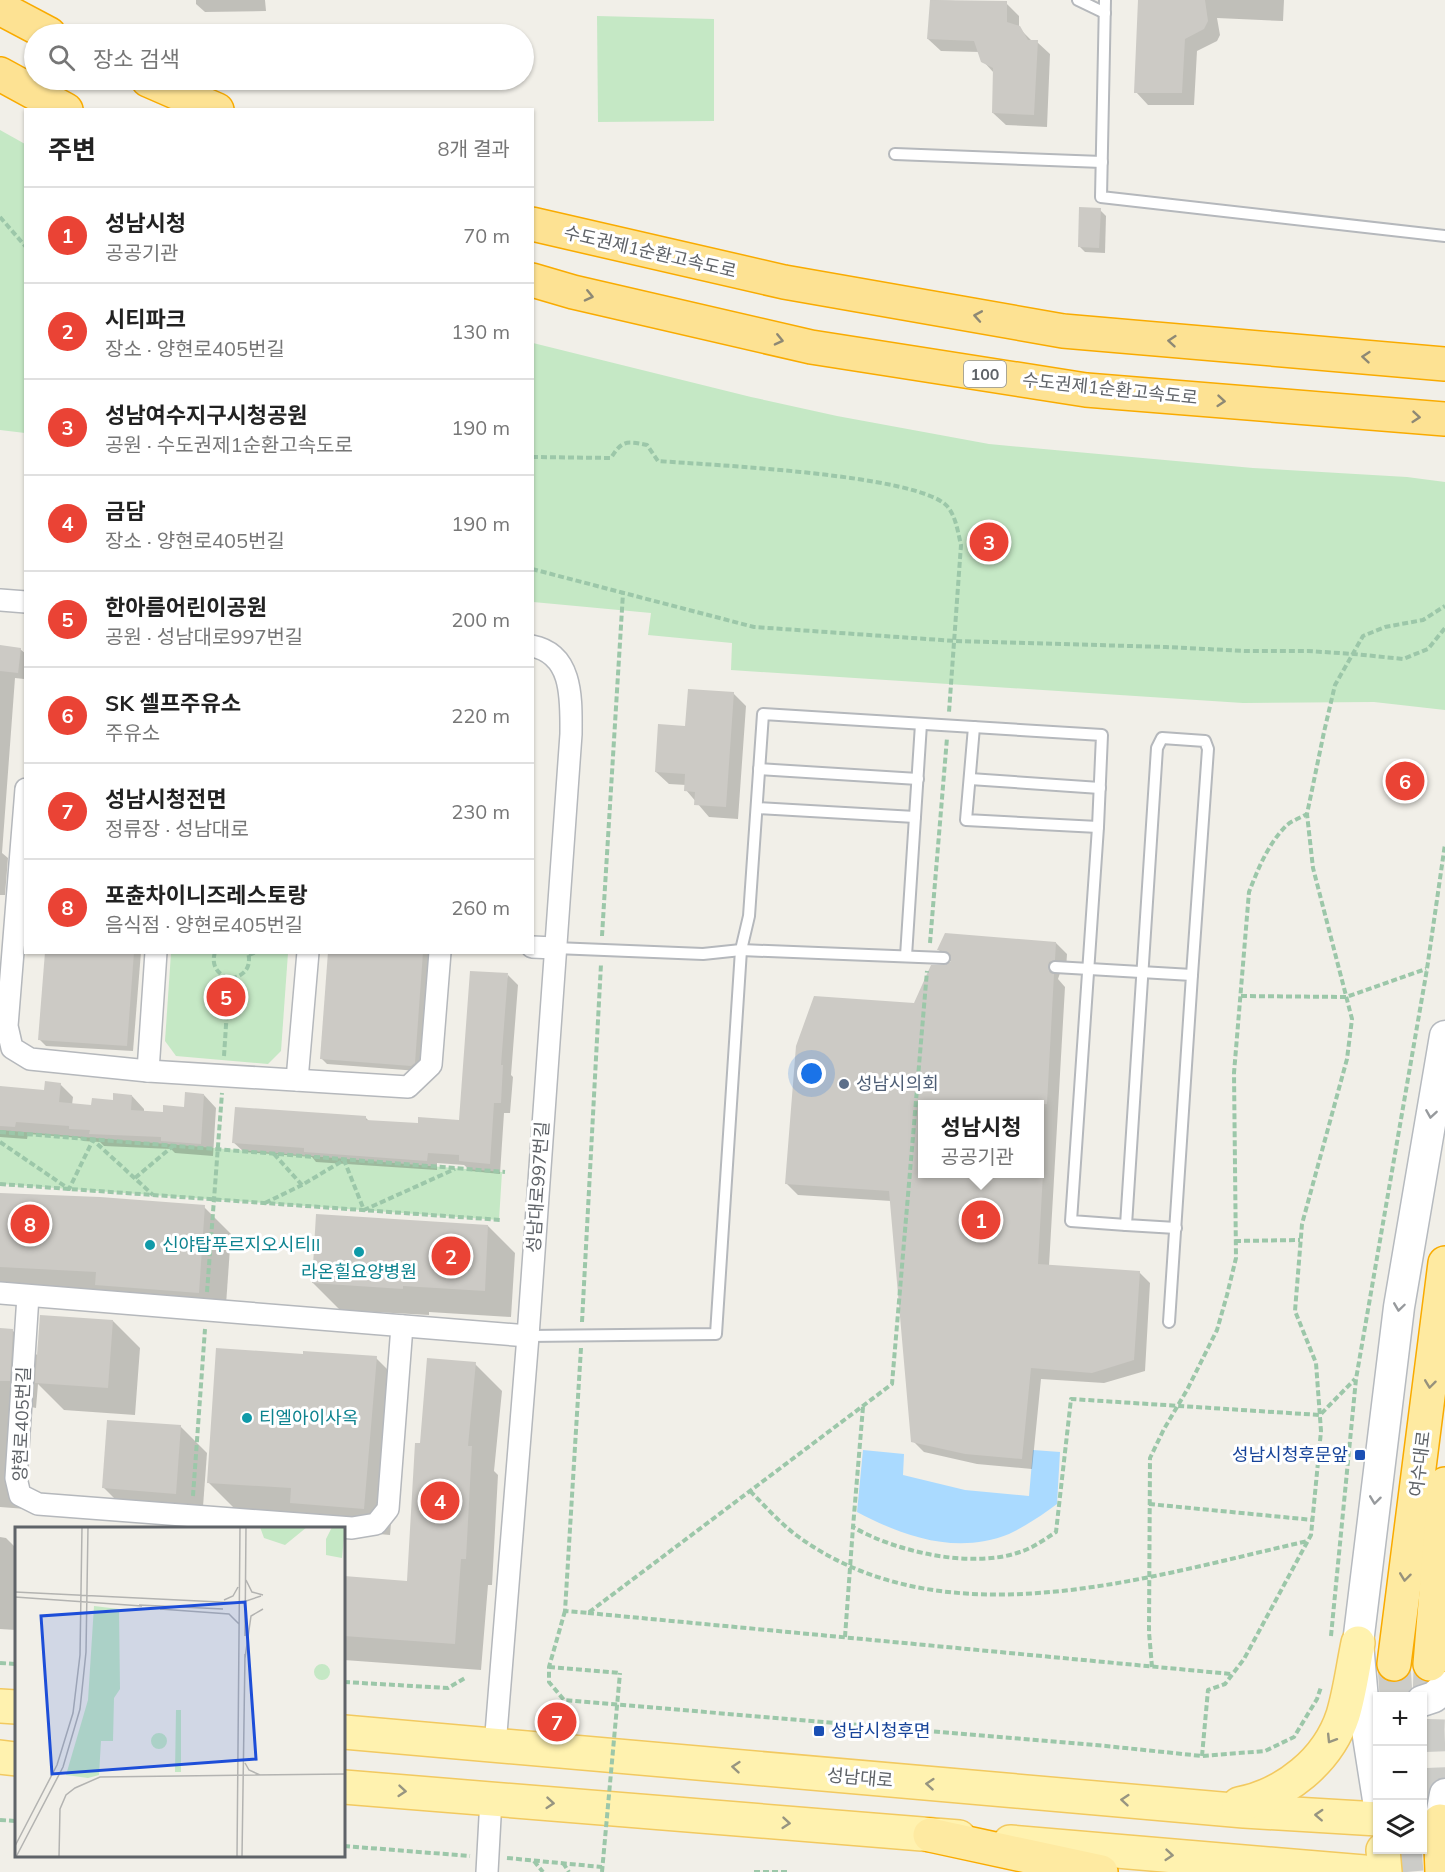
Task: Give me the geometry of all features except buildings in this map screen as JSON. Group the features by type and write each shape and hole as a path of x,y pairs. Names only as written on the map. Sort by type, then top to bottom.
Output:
{"highway":[{"path":"0,8 30,24"},
{"path":"0,74 24,87"},
{"path":"29,90 60,107"},
{"path":"171,90 212,108"},
{"name":"수도권제1순환고속도로","path":"534,224 784,282 1063,331 1445,364"},
{"name":"수도권제1순환고속도로","path":"534,281 573,292 811,347 1063,386 1445,419"},
{"name":"여수대로","path":"1394,1664 1445,1263"},
{"name":"여수대로","path":"1438,1676 1445,1484"},
{"path":"1438,1814 1442,1872"},
{"path":"930,1835 1101,1872"}],"main road":[{"path":"1211,1808 1252,1802 1273,1794 1294,1781 1317,1758 1334,1736 1342,1715 1358,1643 1399,1307 1445,1036"},
{"path":"1358,1643 1368,1677 1382,1692"},
{"path":"1358,1643 1364,1711 1373,1773"},
{"path":"1427,1699 1434,1697 1438,1676"},
{"path":"0,1706 15,1707"},
{"name":"성남대로","path":"345,1732 1211,1808 1373,1819"},
{"path":"345,1787 1364,1872"},
{"path":"1383,1854 1385,1872"}],"street":[{"path":"0,600 24,602"},
{"name":"성남대로997번길","path":"495,1746 528,1336 571,743 571,708 566,672 544,648 534,646"},
{"path":"24,814 7,1026 12,1048 30,1059 148,1071 408,1087 431,1065 440,954"},
{"path":"534,947 555,948"},
{"path":"148,1071 156,954"},
{"path":"297,1080 308,954"},
{"path":"0,1293 528,1336"},
{"name":"양현로405번길","path":"28,1296 16,1478 20,1495 38,1504 337,1527"},
{"name":"양현로405번길","path":"345,1528 376,1524 388,1509 402,1326"},
{"path":"488,1864 491,1798"}],"lane":[{"path":"1078,0 1104,13"},
{"path":"1105,0 1101,197 1445,236"},
{"path":"895,154 1102,162"},
{"path":"528,1336 716,1334 741,950 749,916 763,714 1102,735 1098,827 1071,1221 1176,1228"},
{"path":"906,956 921,724"},
{"path":"974,727 966,820 1098,827"},
{"path":"1126,1225 1157,748 1162,738 1205,741 1208,749 1169,1322"},
{"path":"759,770 918,779"},
{"path":"970,779 1100,788"},
{"path":"757,808 915,817"},
{"path":"555,948 703,954 741,950 944,958"},
{"path":"1055,967 1192,975"}],"path":[{"path":"0,218 24,245"},
{"path":"534,457 611,458 618,446 629,441 647,445 657,461 855,479 910,489 934,497 948,507 961,545 955,641"},
{"path":"534,570 754,627 955,641 1354,654 1403,659 1428,649 1445,628"},
{"path":"1202,1756 1208,1690 1225,1684 1244,1659 1311,1535 1313,1520 1321,1431 1316,1363 1295,1311 1300,1240 1302,1224 1347,1059 1352,1019 1313,868 1307,814 1335,685 1363,636 1385,627 1423,620 1445,606"},
{"path":"1152,1667 1149,1577 1150,1458 1216,1330 1236,1258 1234,1073 1250,892 1260,865 1287,824 1307,814"},
{"path":"214,954 213,964 216,969 229,979"},
{"path":"229,979 245,972 250,961 249,954"},
{"path":"1241,996 1346,997 1427,969"},
{"path":"223,1076 229,979"},
{"path":"0,1132 505,1172"},
{"path":"93,1140 153,1195"},
{"path":"69,1189 93,1140"},
{"path":"0,1142 69,1189"},
{"path":"135,1178 173,1146"},
{"path":"273,1154 302,1185"},
{"path":"265,1203 302,1185 344,1160"},
{"path":"344,1160 364,1210"},
{"path":"364,1210 457,1168"},
{"path":"0,1184 501,1220"},
{"path":"1235,1241 1300,1240"},
{"path":"853,1527 890,1544 933,1555 992,1558 1019,1552 1056,1532 1071,1399 1320,1415 1356,1379"},
{"path":"845,1637 863,1406"},
{"path":"750,1491 796,1535 850,1566 928,1590 992,1596 1063,1590 1149,1577 1308,1541"},
{"path":"1149,1504 1313,1520"},
{"path":"565,1611 549,1667 549,1682 564,1700 1202,1756 1265,1751 1294,1737"},
{"path":"588,1613 1232,1674"},
{"path":"0,1663 15,1664"},
{"path":"345,1846 488,1864 533,1860 563,1862 602,1870 620,1673 549,1667"},
{"path":"345,1682 448,1688 465,1678"},
{"path":"0,1820 15,1821"},
{"path":"533,1860 543,1872"},
{"path":"563,1862 569,1872"},
{"path":"754,1872 790,1872"}],"green space":[{"path":"597,16 714,19 714,121 598,122"},
{"path":"0,130 24,143 24,433 0,430"},
{"path":"534,343 751,397 837,416 989,444 1253,468 1407,477 1445,482 1445,710 1374,702 1243,703 731,670 732,643 648,635 651,613 534,602"},
{"path":"171,954 288,954 281,1051 268,1064 176,1056 165,1041"},
{"path":"0,1130 502,1172 499,1220 0,1184"}],"water":[{"path":"863,1450 904,1454 903,1475 965,1490 1029,1496 1033,1450 1060,1452 1057,1504 1015,1531 989,1540 950,1543 912,1535 857,1512"}],"tunnel":[{"path":"1394,1664 1396,1692"},
{"path":"1430,1670 1428,1730 1432,1837"},
{"path":"1405,1854 1407,1872"}],"place":[{"name":"성남여수지구시청공원","path":"989,542"},
{"name":"SK 셀프주유소","path":"1405,781"},
{"name":"한아름어린이공원","path":"226,997"},
{"name":"성남시의회","path":"844,1084"},
{"name":"성남시청","path":"981,1220"},
{"name":"포츈차이니즈레스토랑","path":"30,1224"},
{"name":"신야탑푸르지오시티II","path":"150,1245"},
{"name":"라온힐요양병원","path":"359,1252"},
{"name":"시티파크","path":"451,1256"},
{"name":"티엘아이사옥","path":"247,1418"},
{"name":"성남시청후문앞","path":"1360,1455"},
{"name":"금담","path":"440,1501"},
{"name":"성남시청전면","path":"557,1722"},
{"name":"성남시청후면","path":"819,1731"}]}
